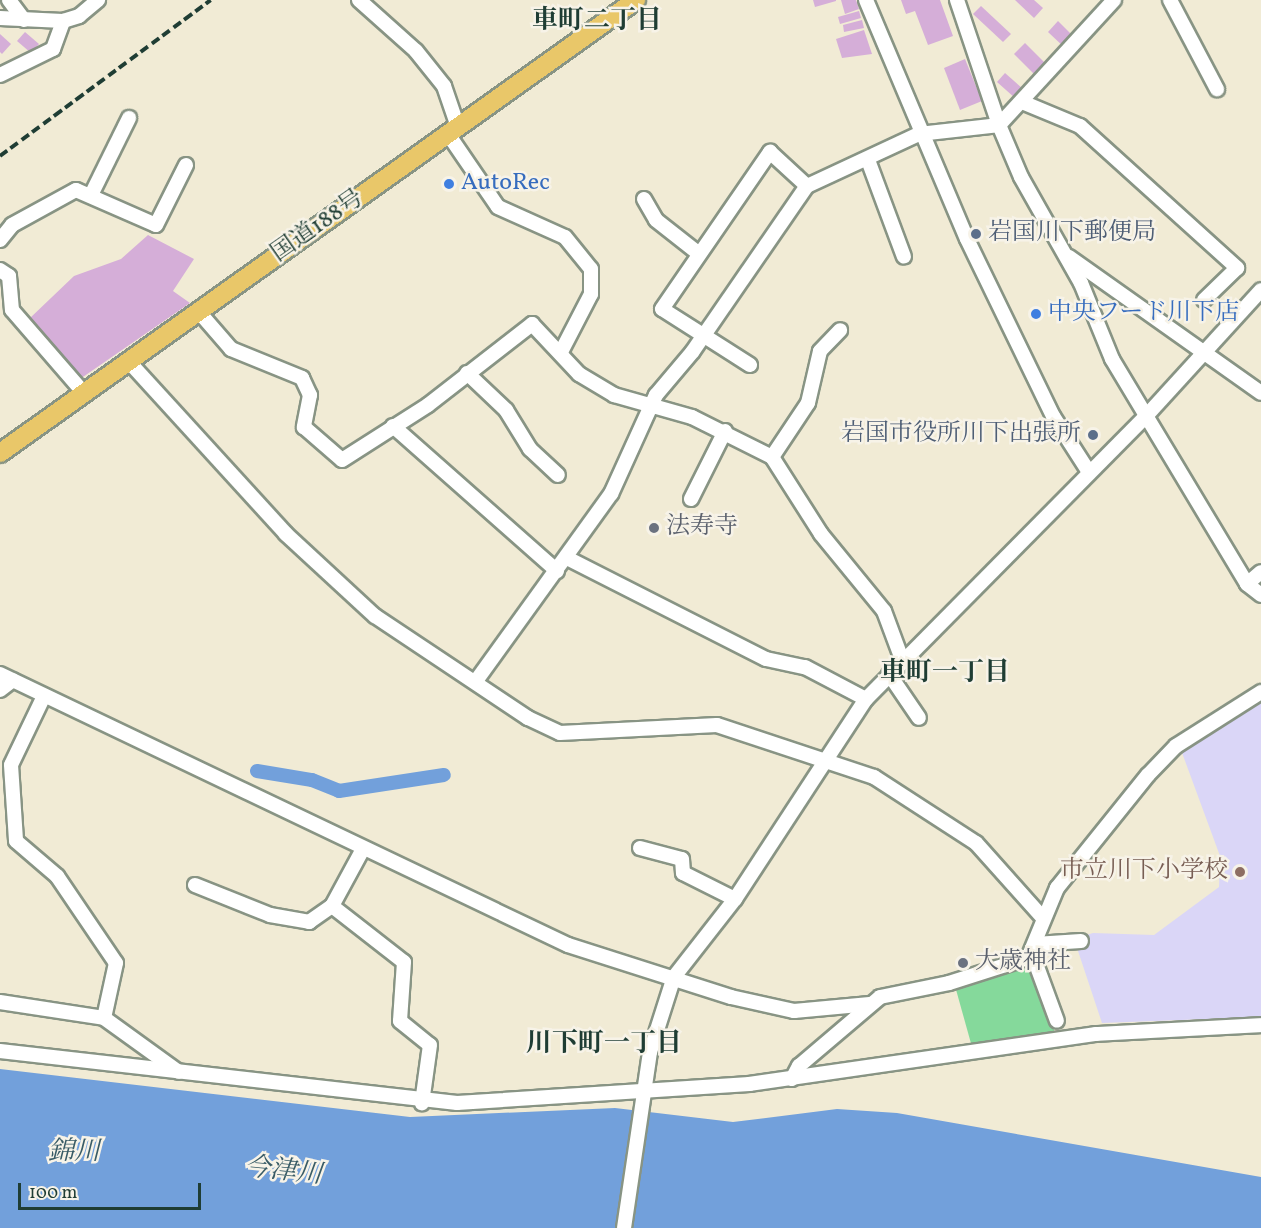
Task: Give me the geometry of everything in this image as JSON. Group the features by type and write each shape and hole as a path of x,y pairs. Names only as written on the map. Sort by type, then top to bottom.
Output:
{"highway":[{"name":"国道188号","path":"0,453 130,363 636,0"}],"street":[{"path":"9,0 24,20"},
{"path":"0,18 63,21 79,16 98,0"},
{"path":"359,0 416,51 444,86 453,130 498,207 565,237 591,268 591,294 562,351"},
{"path":"866,0 919,134 1053,416 1089,472"},
{"path":"957,0 999,125 1021,177 1067,255 1112,360 1247,584 1261,595"},
{"path":"476,681 567,558 621,477 652,402 704,334 807,186 868,160 919,134 999,125 1114,0"},
{"path":"1170,0 1217,89"},
{"path":"0,75 53,49 63,21"},
{"path":"1022,102 1080,126 1237,268 1204,300"},
{"path":"91,195 129,118"},
{"path":"750,365 662,309 698,253 770,152 807,186"},
{"path":"868,160 904,257"},
{"path":"0,240 12,225 76,190 156,225 186,165"},
{"path":"644,199 656,220 698,253"},
{"path":"1067,255 1261,393"},
{"path":"0,270 9,276 12,310 84,393"},
{"path":"624,1228 657,1022 674,977 735,899 823,761 866,699 1146,415 1261,290"},
{"path":"199,312 231,349 302,378 310,395 304,427 342,460 393,426 532,324 562,351 579,374 614,395 652,402 724,432 772,457 822,534 884,611 903,662"},
{"path":"772,457 808,404 820,351 840,330"},
{"path":"130,363 286,534 389,627 551,731 717,725 874,777 918,801 976,843 1042,918"},
{"path":"467,373 506,410 530,449 558,475"},
{"path":"393,426 557,571"},
{"path":"691,499 724,432"},
{"path":"567,558 766,659 805,667 866,699"},
{"path":"1247,584 1261,572"},
{"path":"889,674 919,718"},
{"path":"0,690 7,677 568,945 794,1011 870,1004"},
{"path":"1057,1021 1034,948 1042,918 1057,888 1165,756 1261,692"},
{"path":"44,696 11,765 16,841 57,876 116,963 104,1018"},
{"path":"640,848 682,859 683,873 735,899"},
{"path":"195,885 300,922 309,922 332,906 363,849"},
{"path":"332,906 404,962 400,1020 430,1046 422,1102"},
{"path":"792,1079 799,1066 880,997 995,970 1034,948 1080,941"},
{"path":"0,1002 104,1018 179,1071"},
{"path":"0,1051 422,1102 644,1097 792,1079 1096,1034 1261,1025"}],"shaded area":[{"name":"市立川下小学校","path":"1261,698 1261,1017 1102,1023 1074,939 1093,933 1154,935 1219,887 1220,856 1181,750"}],"green space":[{"path":"1032,963 1055,1033 972,1047 955,986"}],"water":[{"name":"錦川","path":"0,1069 410,1117 615,1108 733,1122 837,1109 897,1113 1261,1177 1261,1228 0,1228"}],"building":[{"path":"813,0 836,0 836,1 815,7"},
{"path":"841,0 856,0 859,9 845,14"},
{"path":"901,0 940,0 953,36 928,45 915,11 906,14"},
{"path":"1015,0 1034,0 1043,8 1034,18"},
{"path":"981,6 1011,34 1003,42 973,14"},
{"path":"859,11 861,18 840,24 838,17"},
{"path":"862,20 864,28 844,32 843,25"},
{"path":"1058,21 1075,38 1065,48 1048,32"},
{"path":"864,30 872,54 842,58 836,39"},
{"path":"25,32 39,44 31,53 17,41"},
{"path":"0,34 11,44 2,54 0,52"},
{"path":"1025,43 1048,66 1037,77 1014,54"},
{"path":"965,59 982,101 960,110 944,68"},
{"path":"1005,73 1023,89 1015,98 997,82"},
{"path":"148,235 194,259 173,291 190,303 80,379 29,319 74,276 121,259"}],"waterway":[{"path":"257,771 312,780 339,791 444,775"}],"railway":[{"path":"0,156 211,0"}],"place":[{"name":"AutoRec","path":"449,184"},
{"name":"岩国川下郵便局","path":"976,234"},
{"name":"中央フード川下店","path":"1036,314"},
{"name":"岩国市役所川下出張所","path":"1093,435"},
{"name":"法寿寺","path":"654,528"},
{"name":"市立川下小学校","path":"1240,872"},
{"name":"大歳神社","path":"963,963"}],"district":[{"name":"車町二丁目","path":"597,22"},
{"name":"車町一丁目","path":"945,674"},
{"name":"川下町一丁目","path":"604,1045"}],"water label":[{"name":"今津川","path":"283,1172"}]}
